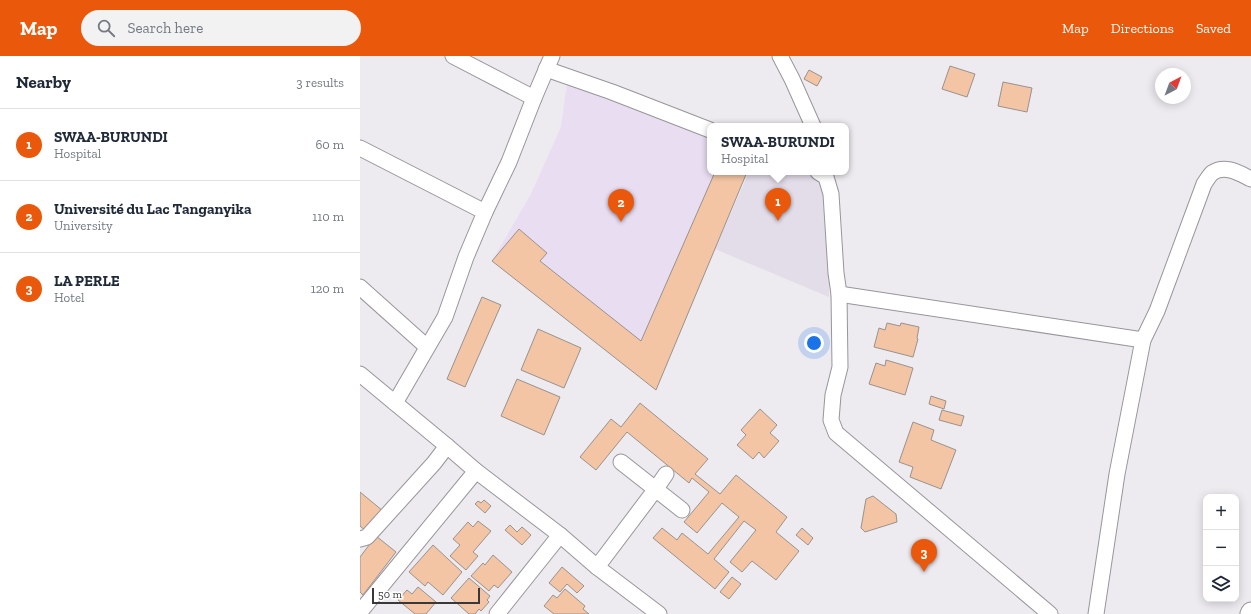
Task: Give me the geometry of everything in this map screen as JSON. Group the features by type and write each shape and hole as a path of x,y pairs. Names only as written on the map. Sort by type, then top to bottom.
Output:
{"street":[{"path":"453,56 534,98"},
{"path":"780,56 792,78 812,123"},
{"path":"395,403 444,317 466,257 485,212 509,162 549,62 612,92 707,129"},
{"path":"360,148 485,212"},
{"path":"1096,614 1117,474 1143,340 1157,311 1204,184 1212,173 1223,169 1236,171 1251,179"},
{"path":"823,175 826,177 831,194 836,273 839,294 840,367 833,395 831,420 836,433 1050,614"},
{"path":"360,287 427,347"},
{"path":"839,294 1143,340"},
{"path":"360,374 476,471 560,535 597,567 658,614"},
{"path":"360,539 367,537 434,463 447,446"},
{"path":"621,462 682,510"},
{"path":"360,611 476,471"},
{"path":"597,567 666,474"},
{"path":"497,614 560,535"}],"shaded area":[{"path":"570,73 707,127 707,175 746,175 656,390 492,261 531,194 561,127"},
{"path":"748,175 820,175 823,184 829,243 829,297 715,249"}],"building":[{"path":"950,66 975,74 967,97 942,89"},
{"path":"809,70 822,77 817,86 804,79"},
{"path":"1003,82 1032,88 1027,112 998,106"},
{"path":"714,175 746,175 656,390 492,261 519,229 547,253 540,261 641,341"},
{"path":"482,297 501,305 465,387 447,379"},
{"path":"887,323 900,326 901,323 919,327 918,339 913,357 874,347 879,328 885,330"},
{"path":"538,329 581,348 564,388 521,370"},
{"path":"886,360 913,368 905,395 869,384 876,363 885,366"},
{"path":"517,379 560,397 544,435 501,416"},
{"path":"931,396 946,401 944,409 929,404"},
{"path":"640,403 708,459 695,474 720,494 736,475 787,517 776,532 799,551 776,580 752,561 742,572 730,562 756,530 744,521 714,559 729,572 715,589 653,538 662,528 677,540 682,533 708,554 739,517 722,503 697,533 684,522 709,492 692,478 689,483 627,432 596,470 580,457 611,419 621,427"},
{"path":"760,409 777,425 770,433 779,441 764,458 759,452 753,459 737,445 746,435 741,430"},
{"path":"942,410 964,416 961,426 939,420"},
{"path":"913,422 934,430 931,440 956,450 941,489 910,477 913,467 899,462"},
{"path":"360,492 383,511 367,532 360,526"},
{"path":"873,496 896,514 897,522 865,532 861,528 866,499"},
{"path":"484,500 491,506 485,513 475,504 478,501 481,503"},
{"path":"478,521 491,531 473,552 478,556 466,570 450,556 460,545 453,539 468,522 473,527"},
{"path":"510,525 517,532 522,527 531,535 522,545 505,530"},
{"path":"802,528 813,538 808,545 796,535"},
{"path":"376,536 396,552 363,595 360,592 360,557"},
{"path":"433,545 462,572 443,595 428,582 425,586 409,572"},
{"path":"493,555 512,572 498,588 494,585 489,591 471,576 483,563 485,565"},
{"path":"562,567 584,586 577,593 567,584 560,592 549,583"},
{"path":"732,577 741,584 729,599 720,592"},
{"path":"469,578 490,596 487,600 489,602 481,611 479,609 475,614 469,614 451,598"},
{"path":"418,587 436,602 426,614 415,614 398,600 407,590 412,594"},
{"path":"565,589 585,606 583,609 589,614 554,614 544,606 553,595 557,598"}],"place":[{"name":"SWAA-BURUNDI","path":"778,221"},
{"name":"Université du Lac Tanganyika","path":"621,222"},
{"name":"LA PERLE","path":"924,572"}]}
